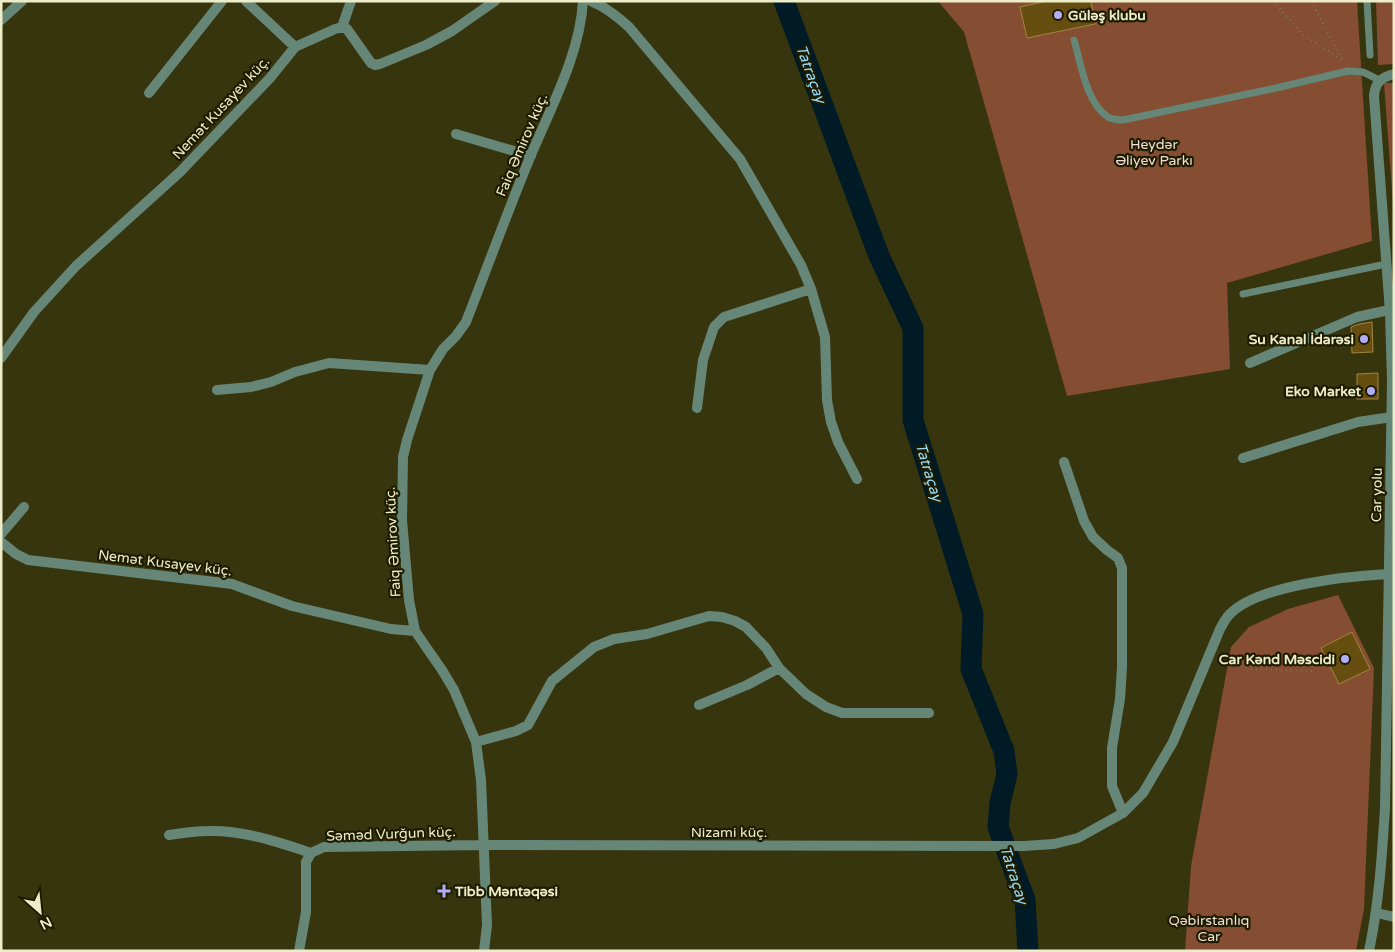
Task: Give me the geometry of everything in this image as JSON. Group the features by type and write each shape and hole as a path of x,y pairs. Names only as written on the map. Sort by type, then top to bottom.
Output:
{"street":[{"path":"1,20 22,1"},
{"path":"149,93 222,1"},
{"path":"246,1 295,47"},
{"path":"351,1 342,27 347,29 371,63 375,65 426,46 452,31 494,1"},
{"name":"Faiq Əmirov küç.","path":"484,951 487,924 481,780 476,742 454,690 414,632 409,600 402,520 403,457 430,370 443,349 466,322 553,105 574,46 583,1"},
{"path":"590,1 603,6 629,27 740,159 802,265 812,289 825,337 831,422 838,442 857,479"},
{"name":"Nemət Kusayev küç.","path":"1,358 34,312 76,266 180,172 270,78 295,47 342,27"},
{"path":"1379,80 1394,74"},
{"name":"Car yolu","path":"1369,951 1377,913 1389,808 1389,574 1393,380 1374,96 1375,87 1379,80"},
{"path":"456,134 531,156"},
{"path":"698,408 703,360 714,327 724,317 812,289"},
{"path":"1250,363 1357,317 1389,310"},
{"path":"217,390 251,387 329,363 430,370"},
{"path":"1244,458 1358,422 1392,417"},
{"path":"1064,462 1084,521 1093,537 1106,550 1118,558 1122,568 1122,667 1120,699 1112,748 1112,786 1123,813"},
{"path":"1,534 24,507"},
{"name":"Nemət Kusayev küç.","path":"1,542 16,554 28,560 232,584 292,606 392,630 414,632"},
{"name":"Nizami küç.","path":"483,845 1024,846 1054,844 1078,838 1123,813 1143,793 1158,771 1173,742 1220,629 1231,613 1244,604 1265,595 1349,576 1389,574"},
{"path":"476,742 516,731 528,725 552,680 566,667 594,647 614,639 647,634 710,616 735,621 755,636 779,668 806,694 826,707 842,713 929,713"},
{"path":"699,705 746,685 779,668"},
{"path":"169,835 207,831 234,832 311,853"},
{"name":"Səməd Vurğun küç.","path":"299,951 306,912 306,862 311,853 324,848 342,847 483,845"},
{"path":"1377,913 1394,917"}],"lane":[{"path":"1367,1 1370,55"},
{"path":"1074,40 1087,87 1096,105 1109,118 1123,120 1348,71 1363,72 1379,80"},
{"path":"1243,294 1386,264"}],"path":[{"path":"1273,1 1302,34 1342,60"},
{"path":"1311,1 1348,71"},
{"path":"1208,658 1250,669 1315,671"}],"green space":[{"name":"Heydər Əliyev Parkı","path":"938,1 1357,1 1372,241 1227,283 1230,369 1067,396 964,32"},
{"path":"1376,1 1394,1 1394,64 1378,65"},
{"path":"1384,83 1394,83 1394,217"},
{"name":"Qəbirstanlıq Car","path":"1338,595 1374,668 1364,909 1356,951 1185,951 1191,866 1231,647 1249,627 1288,609"}],"building":[{"name":"Güləş klubu","path":"1047,1 1091,1 1095,24 1027,38 1020,7"},
{"path":"1372,322 1373,352 1352,353 1351,327"},
{"path":"1378,373 1378,399 1357,399 1357,374"},
{"path":"1352,632 1370,669 1339,684 1321,648"}],"waterway":[{"name":"Tatraçay","path":"784,1 879,256 913,328 913,420 973,614 971,669 1004,751 1007,774 1000,803 998,827 1025,900 1028,951"}],"place":[{"name":"Güləş klubu","path":"1058,15"},
{"name":"Su Kanal İdarəsi","path":"1364,339"},
{"name":"Eko Market","path":"1371,391"},
{"name":"Car Kənd Məscidi","path":"1345,659"},
{"name":"Tibb Məntəqəsi","path":"444,891"}]}
